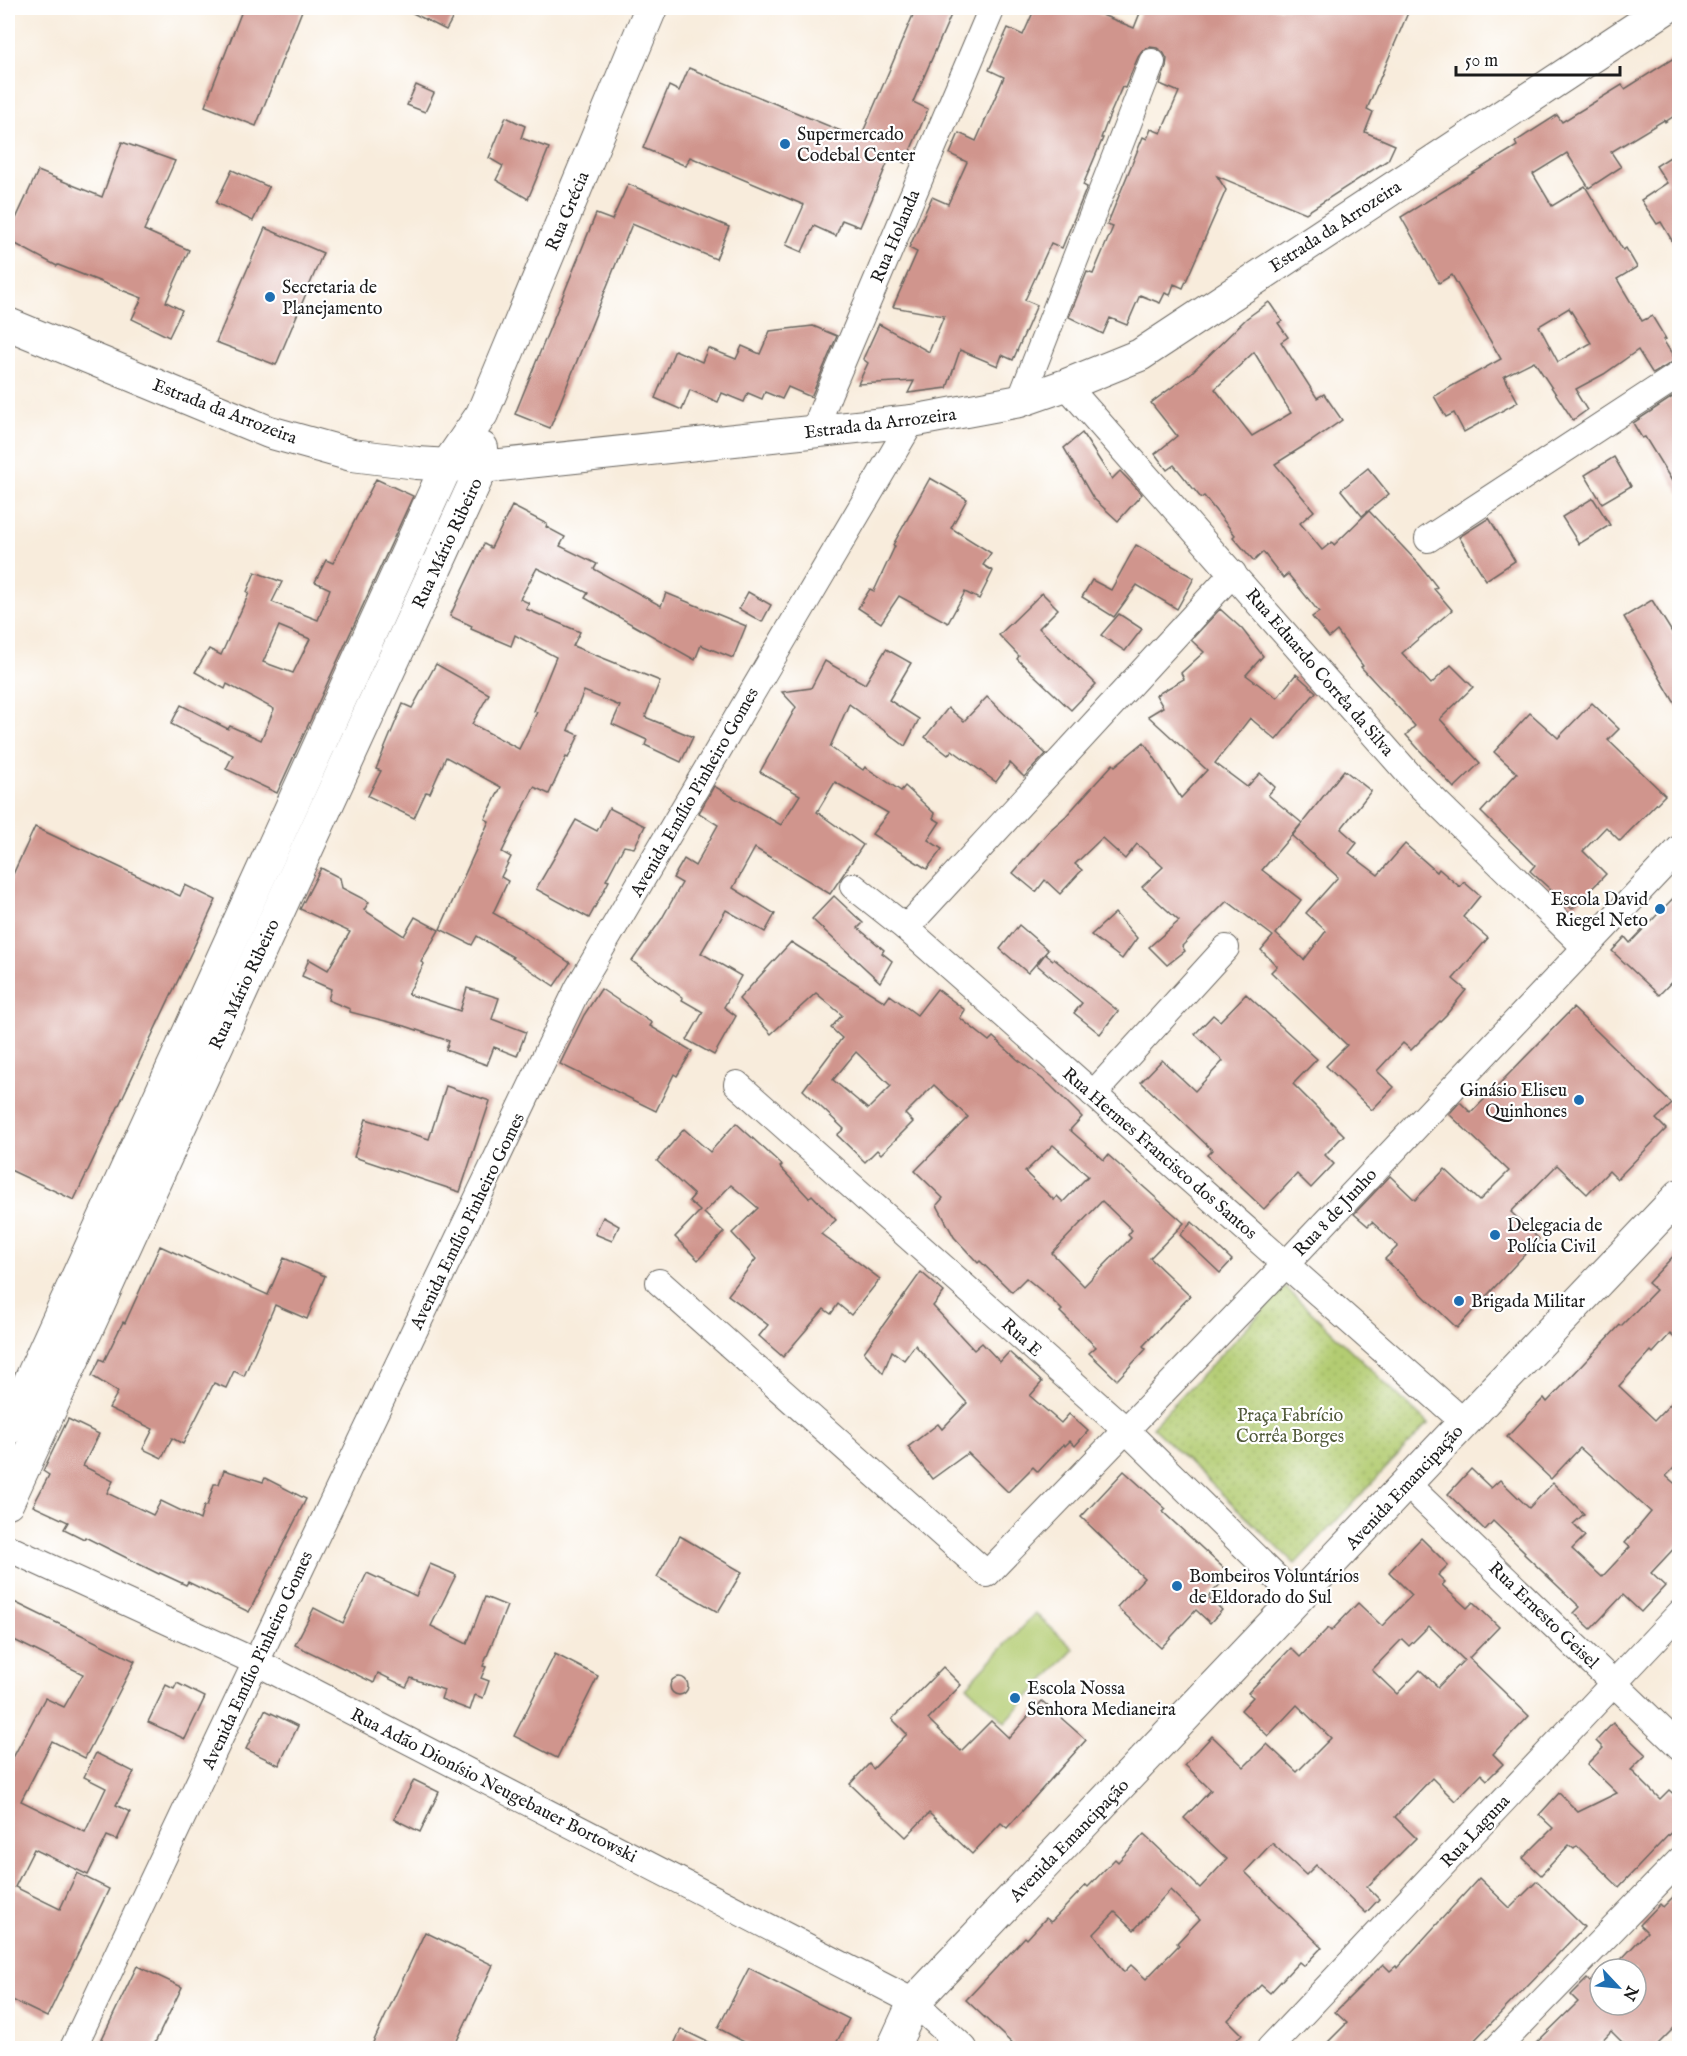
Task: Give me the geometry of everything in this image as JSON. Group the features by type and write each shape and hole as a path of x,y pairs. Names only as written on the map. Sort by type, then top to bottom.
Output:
{"main road":[{"name":"Rua Grécia","path":"447,465 482,414 651,8"},
{"name":"Estrada da Arrozeira","path":"8,324 269,432 352,455 447,465 482,467 814,432 912,421 1020,401 1066,385 1140,354 1666,8"},
{"name":"Rua Grécia","path":"482,414 482,467"},
{"name":"Rua Mário Ribeiro","path":"8,1502 447,465"},
{"name":"Rua Mário Ribeiro","path":"8,1429 482,467"},
{"name":"Avenida Emancipação","path":"893,2049 914,2002 1680,1195"}],"street":[{"name":"Rua Holanda","path":"814,432 992,8"},
{"path":"1020,401 1152,62"},
{"path":"1428,539 1680,374"},
{"name":"Rua Eduardo Corrêa da Silva","path":"1066,385 1413,779 1585,947"},
{"name":"Avenida Emílio Pinheiro Gomes","path":"73,2049 579,988 912,421"},
{"path":"906,928 1233,573"},
{"name":"Rua 8 de Junho","path":"659,1282 987,1574 1127,1431 1680,848"},
{"name":"Rua Hermes Francisco dos Santos","path":"853,886 906,928 1465,1423"},
{"path":"1093,1094 1226,948"},
{"name":"Rua E","path":"737,1084 1127,1431 1298,1599"},
{"name":"Rua Ernesto Geisel","path":"1407,1484 1680,1747"},
{"name":"Rua Adão Dionísio Neugebauer Bortowski","path":"8,1548 256,1662 914,2002 964,2049"},
{"name":"Rua Laguna","path":"1270,2049 1680,1613"},
{"path":"1497,2049 1680,1860"}],"green space":[{"name":"Praça Fabrício Corrêa Borges","path":"1285,1287 1428,1424 1295,1564 1152,1427"},
{"path":"1035,1613 1074,1649 1005,1722 967,1686"}],"building":[{"path":"243,8 303,8 256,126 205,106"},
{"path":"403,8 458,8 446,30"},
{"path":"916,8 954,8 913,102 928,109 905,163 890,157 860,227 842,220 836,236 814,226 802,252 786,245 804,205 690,157 686,166 643,148 669,86 679,91 689,68 860,139"},
{"path":"1035,8 1097,8 1095,12 1134,28 1142,8 1410,8 1367,109 1373,112 1365,132 1395,145 1388,160 1306,213 1217,176 1226,190 1183,288 1174,284 1170,295 1165,293 1160,303 1140,295 1127,325 1110,318 1103,334 1069,317 1087,272 1093,274 1113,227 1107,225 1143,137 1147,139 1151,129 1161,133 1179,92 1160,84 1167,59 1163,52 1150,47 1143,50 1125,88 1122,87 1109,117 1101,138 1103,138 1083,185 1087,187 1062,248 1051,243 1025,300 1037,305 1013,360 1002,355 998,366 960,350 947,388 908,393 914,381 858,384 868,363 863,359 879,324 929,352 944,316 893,307 917,252 909,248 932,197 948,204 967,162 950,154 959,133 976,141 1004,77 989,70 1008,28 1023,35"},
{"path":"1680,54 1680,112 1611,152 1621,167 1589,188 1567,153 1533,174 1552,206 1585,186 1623,250 1626,248 1637,267 1617,279 1642,321 1652,316 1666,339 1663,340 1676,360 1653,374 1638,350 1604,374 1576,389 1587,410 1573,420 1534,361 1504,376 1518,402 1464,432 1454,413 1446,417 1434,396 1501,359 1452,275 1439,283 1401,217 1517,146 1515,142 1557,115 1562,122 1622,85 1625,89","holes":["1569,308 1591,343 1558,362 1539,326"]},
{"path":"416,85 434,93 425,112 407,105"},
{"path":"506,117 525,126 521,138 549,148 528,199 496,180 503,166 489,158"},
{"path":"122,142 175,161 144,230 189,250 166,302 182,310 169,337 132,319 142,298 57,266 8,240 38,171 102,197"},
{"path":"1670,157 1680,172 1680,254 1661,222 1657,224 1641,200 1667,183 1656,166"},
{"path":"232,170 269,187 253,221 216,203"},
{"path":"628,184 729,227 716,259 632,224 550,428 515,414 596,214 612,220"},
{"name":"Secretaria de Planejamento","path":"265,228 323,253 276,365 216,342"},
{"path":"1269,302 1282,321 1278,323 1288,337 1281,342 1317,398 1324,394 1342,420 1275,464 1314,511 1300,523 1322,550 1332,542 1334,545 1369,511 1419,564 1437,587 1434,589 1452,610 1402,653 1431,684 1451,665 1473,687 1440,719 1480,763 1454,788 1406,735 1415,726 1361,667 1363,666 1337,631 1329,638 1312,617 1319,612 1288,574 1283,578 1263,552 1254,561 1233,537 1235,535 1204,496 1201,498 1174,465 1167,470 1155,454 1177,436 1151,403 1191,373 1247,318","holes":["1254,352 1291,413 1252,436 1215,389"]},
{"path":"813,326 837,336 811,397 788,387 782,399 765,392 762,399 748,393 744,402 722,393 718,402 690,390 682,410 655,398 675,350 702,362 708,348 736,359 742,346 760,354 770,331"},
{"path":"1680,392 1680,494 1645,437 1642,438 1633,423"},
{"path":"1082,433 1112,479 1120,471 1142,494 1118,521 1093,498 1064,448"},
{"path":"1614,457 1631,486 1602,503 1585,475"},
{"path":"1368,468 1389,494 1362,516 1341,490"},
{"path":"930,478 967,499 951,528 991,553 983,565 993,571 979,599 965,592 948,623 899,596 881,623 858,608 870,589 874,591 895,546 893,545"},
{"path":"376,479 413,496 277,793 226,769 233,755 171,724 181,705 228,729 230,726 261,740 274,709 227,684 225,689 195,672 209,649 221,655 249,593 247,592 255,572 282,582 272,602 318,620 330,589 315,582 326,560 333,563","holes":["279,626 310,639 293,673 263,662"]},
{"path":"1593,498 1610,525 1579,544 1562,517"},
{"path":"512,506 547,524 546,527 565,537 560,546 597,564 594,569 661,606 666,593 746,626 733,658 701,645 695,660 585,598 588,593 537,568 520,599 529,603 526,609 580,632 573,646 660,681 645,717 693,737 681,762 645,745 647,740 612,724 620,706 584,691 568,730 579,735 568,758 566,757 549,794 534,787 502,852 511,857 501,877 508,881 493,913 525,931 570,963 554,986 513,957 477,936 472,945 440,929 489,821 485,819 501,787 446,757 430,793 426,792 414,818 368,796 381,771 376,769 403,704 412,708 436,664 489,694 472,724 519,749 537,712 534,711 556,657 515,635 511,646 471,629 472,626 450,616 484,544 491,548"},
{"path":"1489,518 1515,561 1486,580 1459,537"},
{"path":"1136,545 1194,578 1177,609 1137,585 1114,617 1082,597 1092,580 1111,590"},
{"path":"748,592 771,605 762,622 739,609"},
{"path":"1042,593 1058,609 1039,628 1096,684 1071,710 1017,659 1019,656 999,635"},
{"path":"1652,600 1680,645 1680,712 1624,617"},
{"path":"1220,609 1242,629 1263,656 1246,675 1277,698 1296,674 1316,692 1276,740 1250,718 1215,763 1247,787 1260,773 1275,787 1268,795 1302,823 1262,870 1301,900 1276,934 1304,960 1326,931 1306,913 1338,877 1292,836 1344,770 1371,791 1341,829 1357,843 1349,853 1378,875 1405,844 1437,872 1439,869 1460,887 1464,882 1480,896 1463,917 1488,938 1453,979 1466,990 1446,1015 1411,1050 1403,1043 1377,1071 1394,1087 1372,1110 1326,1066 1347,1045 1271,972 1277,966 1261,950 1273,936 1227,901 1182,946 1185,951 1167,965 1149,947 1179,921 1142,887 1163,867 1137,844 1125,859 1102,838 1075,864 1082,870 1060,894 1045,880 1036,892 1013,873 1050,830 1066,816 1113,764 1115,766 1144,742 1181,798 1207,770 1148,716 1163,707 1156,695 1184,679 1181,673 1204,652 1191,640"},
{"path":"1119,614 1142,629 1125,651 1101,635"},
{"path":"886,649 911,663 889,700 919,719 905,746 849,704 830,747 863,770 865,767 901,791 905,786 935,814 933,818 940,822 928,840 942,849 927,869 872,834 888,813 835,782 817,812 863,845 830,894 755,848 733,888 775,914 765,932 726,910 701,953 741,976 724,1007 736,1016 714,1055 687,1040 703,1012 682,1000 683,998 632,961 661,920 682,883 673,878 684,859 695,866 718,825 699,813 714,786 781,825 800,795 760,772 796,707 782,692 811,688 825,661 865,684"},
{"path":"987,697 1046,754 1024,777 1010,763 996,782 952,750 948,755 925,737 948,708 964,721"},
{"path":"1592,703 1619,729 1608,740 1665,795 1620,841 1606,827 1583,851 1606,874 1572,909 1530,871 1535,865 1481,812 1517,773 1494,752 1530,713 1558,738"},
{"path":"609,808 645,826 634,848 624,846 606,880 609,881 589,918 536,889 576,820 597,831"},
{"path":"35,827 180,896 185,885 216,900 74,1200 8,1169 8,885"},
{"path":"321,868 340,878 342,888 369,902 364,910 404,936 415,917 439,930 421,962 424,964 408,994 460,1011 467,988 499,998 492,1019 526,1032 517,1056 494,1047 487,1065 446,1050 449,1041 405,1026 350,1012 350,1009 328,1000 331,989 302,976 309,959 328,970 350,932 300,909"},
{"name":"Escola David Riegel Neto","path":"1680,891 1680,973 1659,995 1612,951 1625,937 1630,943"},
{"path":"834,896 863,923 858,928 884,950 882,953 892,961 880,982 812,919"},
{"path":"1115,913 1137,938 1122,959 1091,935"},
{"path":"1019,925 1048,950 1028,973 1000,949"},
{"path":"791,942 885,1002 890,995 917,1015 937,989 965,1010 960,1018 989,1041 993,1037 1050,1085 1082,1117 1070,1130 1104,1160 1108,1155 1184,1223 1150,1258 1190,1296 1143,1346 1146,1349 1117,1380 1089,1353 1096,1347 1060,1312 1062,1310 1050,1298 1026,1278 1012,1292 980,1261 978,1263 954,1237 937,1205 943,1198 915,1171 968,1117 934,1085 905,1114 913,1122 881,1154 877,1150 865,1162 837,1135 844,1129 803,1090 842,1038 831,1028 842,1015 816,993 771,1034 739,999","holes":["856,1052 891,1086 868,1109 833,1080","1053,1145 1088,1176 1063,1202 1057,1196 1054,1200 1025,1172","1102,1201 1132,1230 1128,1235 1131,1238 1084,1286 1052,1253"]},
{"path":"1045,954 1118,1011 1100,1034 1074,1013 1082,1003 1037,965"},
{"path":"601,989 652,1023 650,1026 692,1051 677,1076 674,1074 656,1111 560,1064 584,1015"},
{"path":"1246,994 1317,1059 1293,1084 1344,1135 1325,1155 1334,1164 1311,1188 1297,1174 1264,1209 1207,1155 1212,1150 1141,1082 1162,1060 1195,1091 1223,1061 1195,1034 1213,1015 1220,1021"},
{"path":"1573,1008 1672,1104 1656,1119 1666,1129 1617,1179 1609,1171 1587,1194 1557,1165 1511,1212 1539,1239 1457,1328 1385,1259 1398,1246 1372,1222 1368,1226 1354,1214 1390,1176 1415,1200 1445,1169 1479,1201 1509,1171 1449,1114 1460,1102 1471,1113"},
{"path":"446,1086 490,1101 460,1192 354,1157 366,1119 429,1139"},
{"path":"736,1123 782,1165 780,1167 809,1198 812,1195 836,1220 821,1234 880,1279 851,1315 838,1304 831,1314 824,1309 783,1357 759,1336 768,1325 728,1295 756,1259 732,1233 758,1208 731,1185 704,1213 724,1232 698,1260 675,1237 700,1211 689,1201 694,1195 657,1161 684,1129 710,1152"},
{"path":"603,1217 619,1226 612,1241 595,1234"},
{"path":"1192,1222 1232,1260 1220,1273 1180,1235"},
{"path":"160,1246 268,1295 284,1258 325,1276 307,1319 275,1305 244,1376 234,1371 226,1388 214,1383 183,1444 172,1438 162,1458 143,1449 153,1429 109,1408 118,1392 92,1376 100,1359 104,1361 123,1322 125,1323"},
{"path":"1680,1249 1680,1343 1670,1334 1619,1386 1655,1420 1680,1394 1680,1462 1666,1476 1680,1488 1680,1542 1651,1573 1665,1586 1641,1612 1623,1595 1591,1629 1574,1613 1580,1607 1493,1521 1485,1530 1448,1494 1471,1469 1491,1488 1500,1480 1529,1508 1553,1483 1584,1514 1573,1524 1585,1536 1572,1549 1602,1577 1630,1547 1625,1543 1651,1512 1580,1448 1551,1479 1507,1437 1544,1398 1547,1402 1656,1290 1648,1283"},
{"path":"921,1272 944,1292 933,1306 974,1350 982,1343 1000,1362 1009,1352 1042,1382 1030,1396 1061,1423 1069,1414 1088,1431 1075,1446 1070,1441 1065,1446 1064,1444 1038,1472 1033,1467 1008,1492 968,1453 932,1479 908,1447 938,1424 942,1429 967,1403 915,1345 904,1360 892,1351 883,1373 864,1352"},
{"path":"68,1419 99,1434 83,1466 113,1481 107,1493 153,1515 161,1501 200,1520 214,1484 219,1484 224,1470 263,1482 265,1478 306,1499 249,1612 188,1582 186,1585 159,1574 85,1537 84,1539 64,1529 68,1522 33,1506 49,1475 43,1471"},
{"path":"1124,1471 1166,1509 1163,1512 1230,1574 1208,1597 1222,1610 1210,1623 1196,1610 1161,1648 1117,1607 1144,1578 1081,1517"},
{"path":"680,1536 742,1572 718,1612 657,1577"},
{"path":"1421,1538 1448,1565 1438,1575 1445,1582 1442,1585 1467,1608 1473,1602 1499,1627 1469,1658 1529,1716 1493,1754 1503,1764 1487,1780 1481,1774 1455,1801 1432,1778 1395,1817 1416,1838 1367,1887 1379,1899 1366,1913 1316,1865 1306,1875 1272,1843 1245,1872 1322,1947 1304,1966 1299,1962 1270,1993 1261,1985 1228,2020 1242,2034 1228,2049 1018,2049 966,2000 1025,1937 1027,1939 1046,1918 1051,1922 1086,1885 1088,1887 1115,1859 1118,1862 1144,1834 1200,1888 1227,1859 1184,1818 1211,1790 1185,1765 1212,1736 1244,1767 1267,1744 1297,1772 1331,1738 1297,1705 1268,1736 1241,1710 1253,1697 1248,1693 1291,1648 1300,1657 1328,1628 1331,1631 1358,1603 1382,1626 1412,1595 1389,1572","holes":["1429,1626 1464,1660 1438,1687 1420,1670 1397,1694 1372,1670 1402,1639 1409,1646","1170,1890 1200,1919 1146,1979 1131,1965 1124,1972 1094,1934 1115,1912 1134,1930"]},
{"path":"430,1564 456,1575 431,1626 467,1644 485,1597 507,1606 483,1666 486,1667 481,1678 489,1681 483,1698 475,1695 470,1710 441,1699 444,1690 411,1678 406,1687 378,1673 374,1683 295,1645 314,1608 343,1623 367,1573 416,1596"},
{"path":"8,1599 135,1661 85,1758 52,1741 21,1801 85,1832 106,1788 84,1777 96,1753 134,1772 116,1805 130,1812 117,1840 107,1836 88,1875 34,1849 15,1887 60,1909 77,1873 109,1889 47,2017 8,1998 8,1767 45,1698 64,1707 83,1674 8,1637"},
{"path":"555,1654 598,1676 557,1758 514,1736"},
{"path":"943,1667 961,1685 928,1719 961,1751 991,1721 1009,1738 1042,1701 1086,1740 1007,1828 1001,1823 972,1854 929,1813 906,1837 850,1784 869,1764 873,1769 907,1734 892,1719"},
{"path":"675,1677 683,1677 688,1682 686,1693 675,1695 670,1690 670,1682"},
{"path":"177,1683 205,1697 185,1739 148,1722 166,1685 174,1689"},
{"path":"265,1710 298,1726 279,1765 246,1749"},
{"path":"1613,1723 1646,1755 1631,1770 1660,1799 1669,1790 1680,1800 1680,1823 1619,1887 1577,1846 1574,1849 1569,1845 1541,1875 1523,1858 1553,1828 1539,1815 1559,1793 1578,1812 1617,1793 1587,1764 1603,1748 1596,1741"},
{"path":"414,1780 439,1792 420,1832 394,1819"},
{"path":"1479,1878 1510,1908 1537,1881 1584,1927 1466,2049 1321,2049 1347,2023 1335,2012 1383,1964 1390,1971 1396,1966 1397,1968"},
{"path":"1680,1890 1680,2022 1653,2049 1629,2049 1611,2031 1594,2049 1530,2049 1578,2002 1571,1995 1587,1979 1588,2017 1648,2017 1648,1957 1623,1957 1647,1932 1640,1925 1660,1904 1663,1907"},
{"path":"425,1932 493,1965 453,2049 370,2049"},
{"path":"137,1966 182,1987 152,2049 97,2049"},
{"path":"749,1968 849,2019 833,2049 757,2049 718,2028"},
{"path":"681,2029 722,2049 672,2049"}],"place":[{"name":"Supermercado Codebal Center","path":"785,144"},
{"name":"Secretaria de Planejamento","path":"270,297"},
{"name":"Escola David Riegel Neto","path":"1660,909"},
{"name":"Ginásio Eliseu Quinhones","path":"1579,1100"},
{"name":"Delegacia de Polícia Civil","path":"1495,1235"},
{"name":"Brigada Militar","path":"1459,1301"},
{"name":"Bombeiros Voluntários de Eldorado do Sul","path":"1177,1586"},
{"name":"Escola Nossa Senhora Medianeira","path":"1015,1698"}]}
